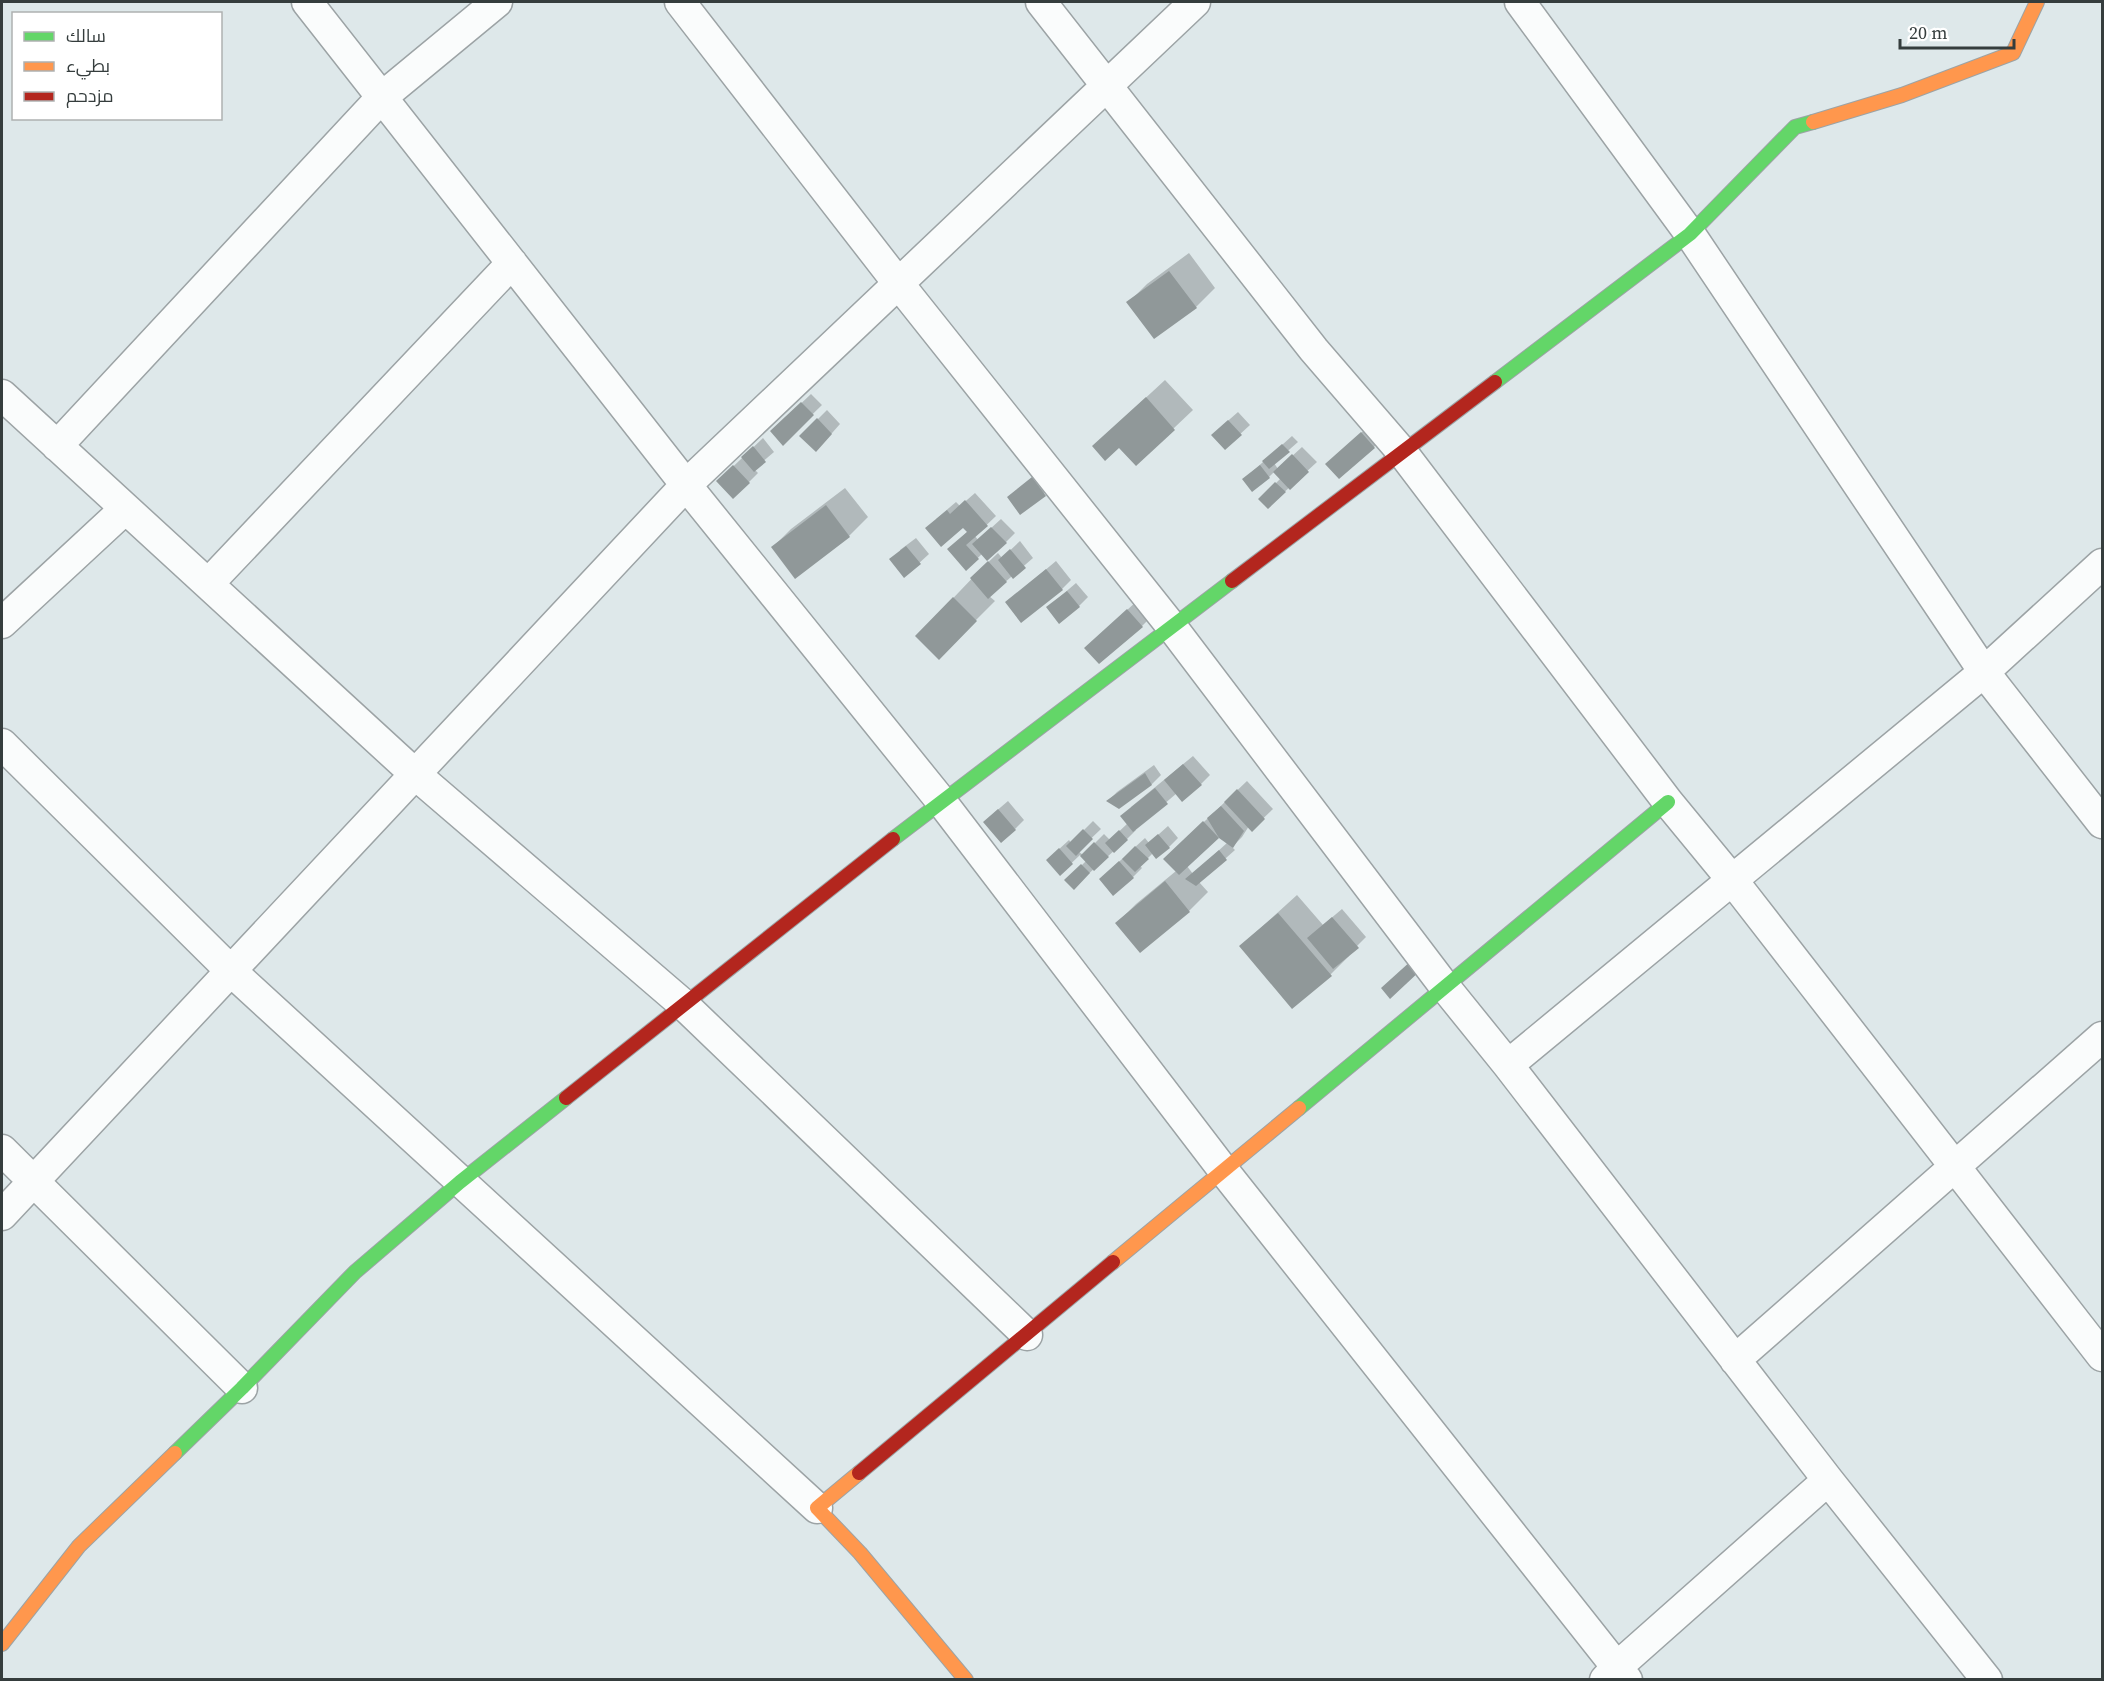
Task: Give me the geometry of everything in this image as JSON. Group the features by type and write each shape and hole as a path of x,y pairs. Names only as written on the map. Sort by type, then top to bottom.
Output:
{"street":[{"path":"307,2 686,485 941,801 1224,1171 1616,1675 1828,1480"},
{"path":"57,446 382,97 497,2"},
{"path":"680,2 898,283 1172,627 1445,987 1508,1065 1828,1480 1987,1680"},
{"path":"1041,2 1314,350 1402,452 1668,802 1733,881 2103,1356"},
{"path":"2,1215 686,485 1195,2"},
{"path":"1520,2 1690,234 1984,672 2103,823"},
{"path":"2,1644 79,1546 242,1388 355,1272 460,1182 941,801 1690,234 1795,127 1902,94 2013,53 2037,2"},
{"path":"208,584 512,263"},
{"path":"2,395 415,774 684,1005 1027,1335"},
{"path":"2,623 125,509"},
{"path":"1508,1065 1984,672 2103,564"},
{"path":"2,744 231,970 817,1508 860,1553 966,1680"},
{"path":"817,1508 1668,802"},
{"path":"1735,1360 2103,1037"},
{"path":"2,1150 242,1388"}],"building":[{"path":"1169,271 1197,308 1154,339 1126,302"},
{"path":"1146,397 1175,430 1136,466 1119,448 1105,461 1092,446"},
{"path":"801,402 814,415 783,446 770,431"},
{"path":"817,418 832,434 816,452 799,436"},
{"path":"1228,420 1242,435 1225,450 1211,435"},
{"path":"1361,432 1375,448 1339,479 1325,464"},
{"path":"1282,444 1290,452 1269,469 1262,461"},
{"path":"753,446 766,462 754,472 741,457"},
{"path":"1292,454 1309,472 1290,490 1273,472"},
{"path":"733,465 750,483 733,499 716,481"},
{"path":"1260,465 1270,478 1252,492 1242,479"},
{"path":"1032,477 1046,496 1020,515 1007,497"},
{"path":"1275,482 1286,492 1268,509 1258,499"},
{"path":"965,500 988,526 966,545 979,559 966,571 947,549 967,532 963,528 941,547 925,528 947,510 950,514"},
{"path":"826,505 850,537 795,579 771,547"},
{"path":"991,527 1007,543 987,561 972,544"},
{"path":"906,546 921,564 904,578 889,559"},
{"path":"1010,549 1026,568 1013,579 998,560"},
{"path":"988,561 1007,582 988,599 970,578"},
{"path":"1046,569 1063,590 1021,623 1005,602"},
{"path":"1067,591 1080,607 1059,624 1046,607"},
{"path":"953,597 977,621 939,660 915,636"},
{"path":"1127,609 1143,627 1099,664 1084,648"},
{"path":"1183,764 1202,785 1182,802 1164,780"},
{"path":"1145,773 1152,785 1119,809 1106,801"},
{"path":"1155,788 1168,804 1133,832 1120,816"},
{"path":"1237,789 1265,819 1252,832 1224,802"},
{"path":"1221,806 1244,831 1233,848 1219,838 1207,818"},
{"path":"998,809 1016,830 1001,843 983,822"},
{"path":"1203,821 1219,838 1179,875 1163,859"},
{"path":"1083,829 1093,839 1076,856 1066,846"},
{"path":"1119,830 1128,840 1114,853 1105,843"},
{"path":"1158,834 1170,848 1156,859 1145,845"},
{"path":"1094,842 1109,857 1094,871 1080,856"},
{"path":"1135,846 1149,859 1135,872 1122,859"},
{"path":"1059,848 1073,864 1060,876 1046,860"},
{"path":"1219,850 1227,860 1196,886 1185,879"},
{"path":"1119,861 1134,878 1113,896 1099,879"},
{"path":"1081,864 1090,873 1074,890 1064,880"},
{"path":"1165,881 1190,912 1140,953 1115,923"},
{"path":"1278,913 1332,976 1292,1009 1239,946"},
{"path":"1332,917 1359,948 1333,969 1307,938"},
{"path":"1412,960 1421,970 1390,999 1381,988"}],"traffic: fast":[{"path":"1495,382 1690,234 1795,127 1813,122"},
{"path":"893,839 1232,581"},
{"path":"1299,1108 1668,802"},
{"path":"175,1453 355,1272 460,1182 566,1098"}],"traffic: slow":[{"path":"1813,122 1902,95 2013,53 2037,2"},
{"path":"1113,1262 1299,1108"},
{"path":"2,1644 79,1546 175,1453"},
{"path":"859,1473 817,1508 860,1553 966,1680"}],"traffic: jam":[{"path":"1232,581 1495,382"},
{"path":"566,1098 893,839"},
{"path":"859,1473 1113,1262"}]}
